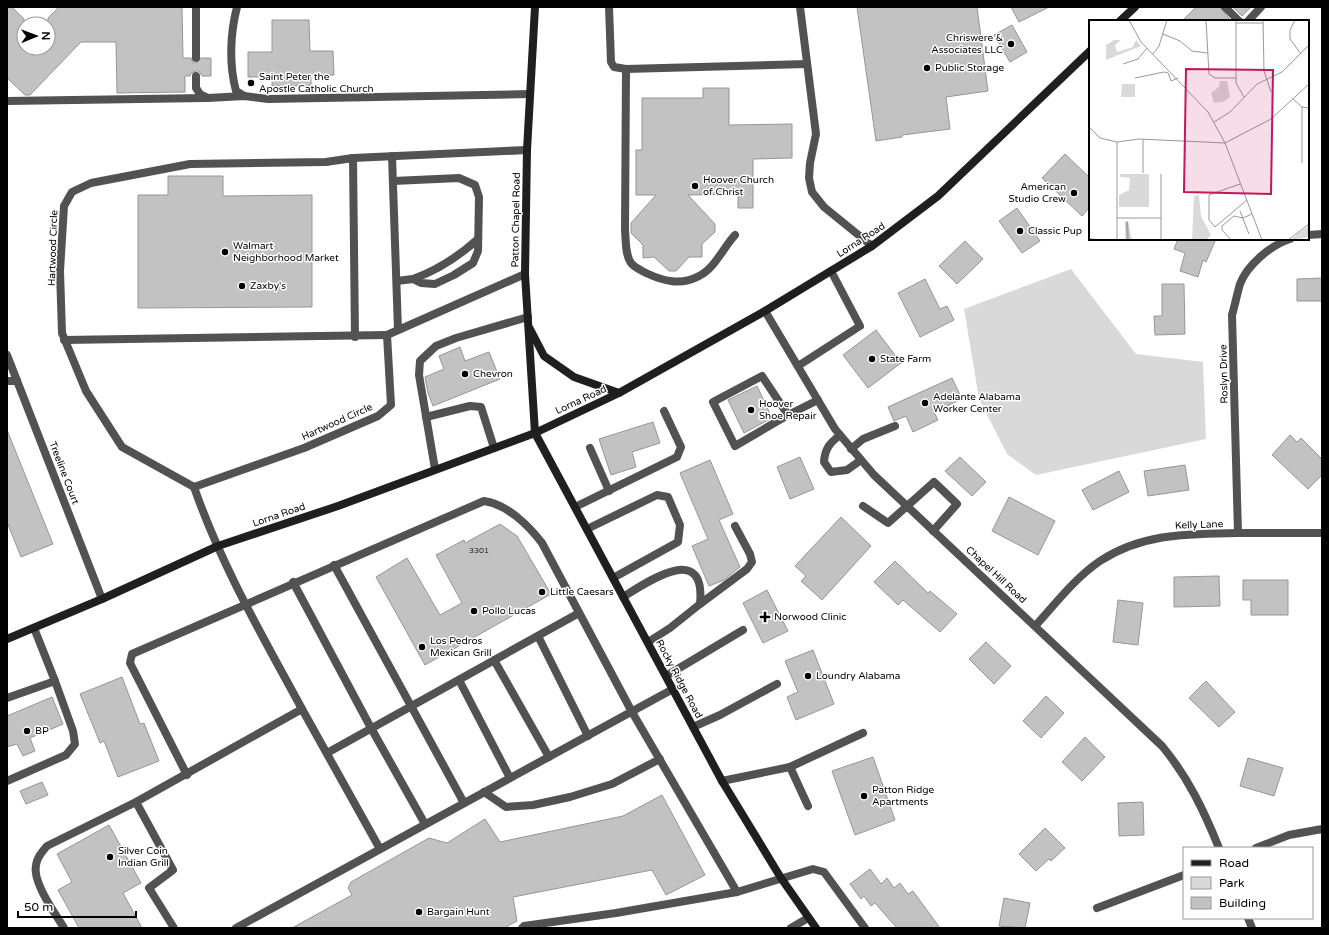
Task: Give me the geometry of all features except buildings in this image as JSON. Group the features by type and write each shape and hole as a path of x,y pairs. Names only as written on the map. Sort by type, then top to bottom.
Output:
{"street":[{"path":"196,7 196,58"},
{"path":"236,7 231,52 232,77 236,91 244,96"},
{"name":"Patton Chapel Road","path":"535,7 527,150 525,274 535,433"},
{"path":"609,7 611,62 614,67 626,69 807,64"},
{"path":"800,7 816,134 810,163 809,178 812,192 824,207 872,246"},
{"path":"1121,20 1135,7"},
{"path":"1225,7 1238,20"},
{"path":"1249,20 1261,7"},
{"name":"Lorna Road","path":"7,639 102,599 218,546 338,506 535,433 619,393 765,311 872,246 938,196 1089,52"},
{"path":"626,69 625,230 627,254 631,263 657,279 668,282 685,281 699,276 713,265 734,235"},
{"path":"196,76 196,88 200,94 208,98"},
{"path":"7,101 208,98 244,96 268,99 530,94"},
{"name":"Hartwood Circle","path":"387,335 391,405 378,416 304,448 194,488 122,447 86,391 62,333 60,271 64,206 72,192 91,183 190,164 326,162 353,158 527,150"},
{"path":"392,156 398,330"},
{"path":"353,158 355,336"},
{"path":"393,181 460,178 475,185 479,197 478,251 473,263 454,276 435,284 422,283 413,279"},
{"path":"1309,235 1322,234"},
{"path":"397,281 413,279 432,272 463,252 478,239"},
{"name":"Roslyn Drive","path":"1238,533 1232,315 1240,283 1250,267 1281,242 1287,240"},
{"path":"798,366 860,326 831,271"},
{"path":"64,340 387,335 525,274"},
{"name":"Chapel Hill Road","path":"765,311 840,435 860,460 906,506 1138,721 1172,758 1189,784 1219,847"},
{"path":"436,469 419,375 420,361 436,346 456,338 528,321 544,356 574,377 619,393"},
{"name":"Treeline Court","path":"7,355 102,599"},
{"path":"788,415 762,376 713,402 735,446 788,415 818,400"},
{"path":"7,381 17,381"},
{"path":"426,417 470,406 480,407 494,448"},
{"path":"575,507 677,457 681,447 664,411"},
{"path":"851,449 863,439 895,426"},
{"name":"Rocky Ridge Road","path":"535,433 722,781 781,878 816,928"},
{"path":"840,435 829,443 824,453 824,462 831,472 847,470 860,460"},
{"path":"590,448 609,491"},
{"path":"863,506 888,524 934,482 958,504 933,531"},
{"path":"194,488 206,523 244,604 380,849"},
{"path":"587,529 656,495 668,497 680,525 678,542 613,578"},
{"path":"187,775 130,663 132,654 293,582 484,501 496,502 531,529 542,543 632,712 737,892"},
{"path":"648,642 747,569 752,562 750,554 735,526"},
{"name":"Kelly Lane","path":"1036,625 1073,583 1100,561 1125,548 1152,539 1182,534 1322,533"},
{"path":"334,565 464,803"},
{"path":"624,597 645,583 668,572 684,569 693,572 698,579 701,591 700,604"},
{"path":"293,582 371,728 425,824"},
{"path":"327,753 580,614"},
{"path":"7,781 66,755 75,744 73,731 34,628"},
{"path":"666,676 743,630"},
{"path":"538,636 588,736"},
{"path":"494,660 549,757"},
{"path":"458,680 510,778"},
{"path":"7,698 54,681"},
{"path":"693,727 720,715 777,684"},
{"path":"236,928 673,689"},
{"path":"64,928 38,883 35,866 39,856 47,846 187,775 302,709"},
{"path":"722,781 790,766 863,733"},
{"path":"484,792 506,807 532,805 570,797 612,784 660,759"},
{"path":"790,766 808,806"},
{"path":"136,802 173,870 149,888 174,928"},
{"path":"1259,847 1289,835 1322,829"},
{"path":"522,928 524,926 616,913 737,892 813,869 824,872 865,928"},
{"path":"1097,908 1183,876"},
{"path":"791,928 808,918"}],"green space":[{"path":"1071,269 1136,354 1203,362 1206,439 1036,475 1007,454 979,399 964,309"}],"place":[{"name":"Chriswere & Associates LLC","path":"1011,44"},
{"name":"Public Storage","path":"927,68"},
{"name":"Saint Peter the Apostle Catholic Church","path":"251,83"},
{"name":"Hoover Church of Christ","path":"695,186"},
{"name":"American Studio Crew","path":"1074,193"},
{"name":"Classic Pup","path":"1020,231"},
{"name":"Walmart Neighborhood Market","path":"225,252"},
{"name":"Zaxby's","path":"242,286"},
{"name":"State Farm","path":"872,359"},
{"name":"Chevron","path":"465,374"},
{"name":"Adelante Alabama Worker Center","path":"925,403"},
{"name":"Hoover Shoe Repair","path":"751,410"},
{"name":"Little Caesars","path":"542,592"},
{"name":"Pollo Lucas","path":"474,611"},
{"name":"Norwood Clinic","path":"765,617"},
{"name":"Los Pedros Mexican Grill","path":"422,647"},
{"name":"Loundry Alabama","path":"808,676"},
{"name":"BP","path":"27,731"},
{"name":"Patton Ridge Apartments","path":"864,796"},
{"name":"Silver Coin Indian Grill","path":"110,857"},
{"name":"Bargain Hunt","path":"419,912"}]}
